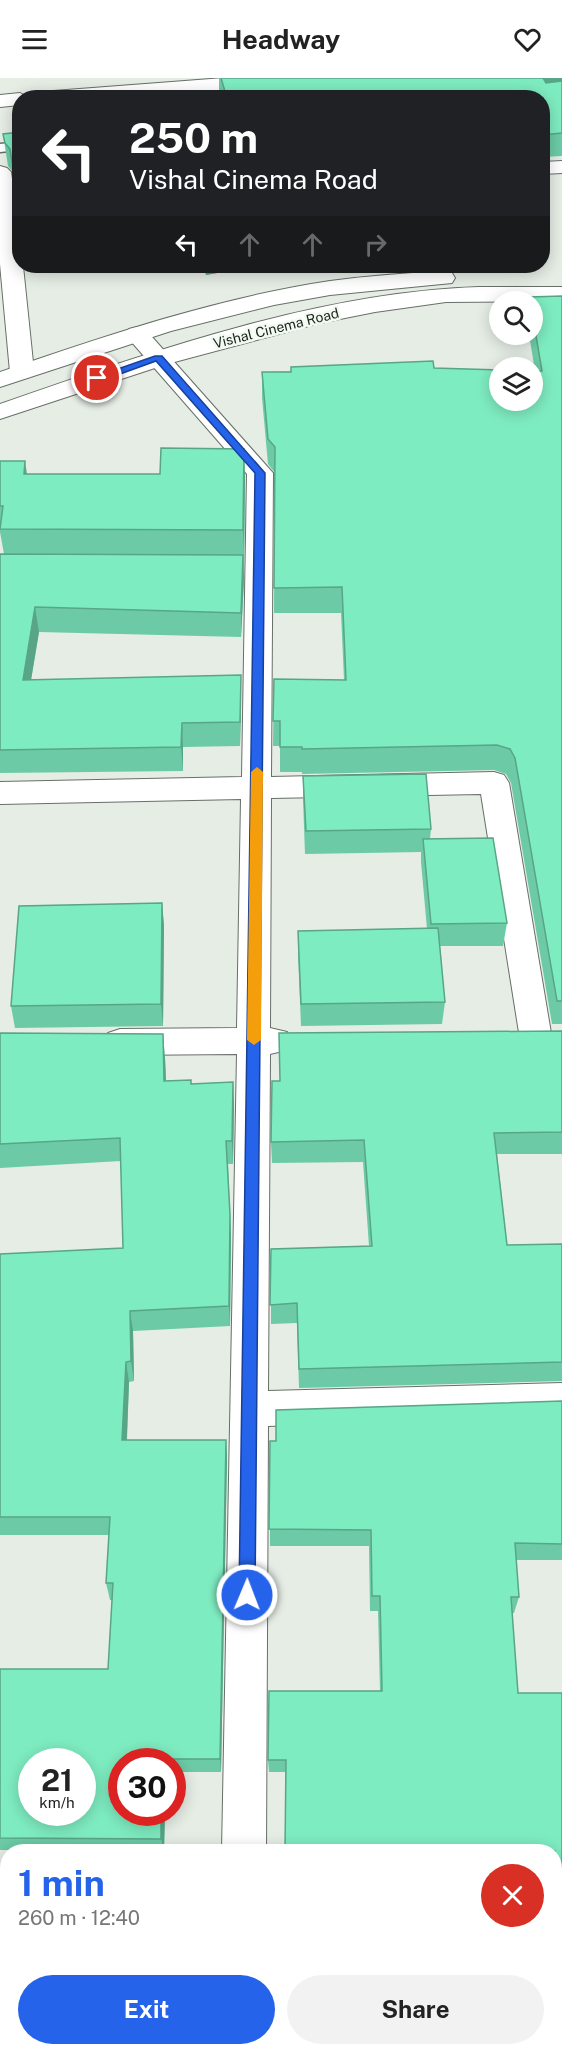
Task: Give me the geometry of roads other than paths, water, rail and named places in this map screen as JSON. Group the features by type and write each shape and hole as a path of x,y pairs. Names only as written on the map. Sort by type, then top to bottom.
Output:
{"street":[{"path":"74,86 303,78"},
{"path":"0,172 12,272"},
{"path":"12,273 22,372"},
{"name":"Vishal Cinema Road","path":"0,412 148,346 277,297 395,279 562,276"},
{"name":"Vishal Cinema Road","path":"0,380 106,343 148,346 432,297 562,294"},
{"path":"148,346 260,473 247,568 257,787 244,1844"},
{"path":"0,793 494,783 549,1039 501,1039"},
{"path":"92,1042 301,1041"},
{"path":"250,1409 562,1400"}]}
